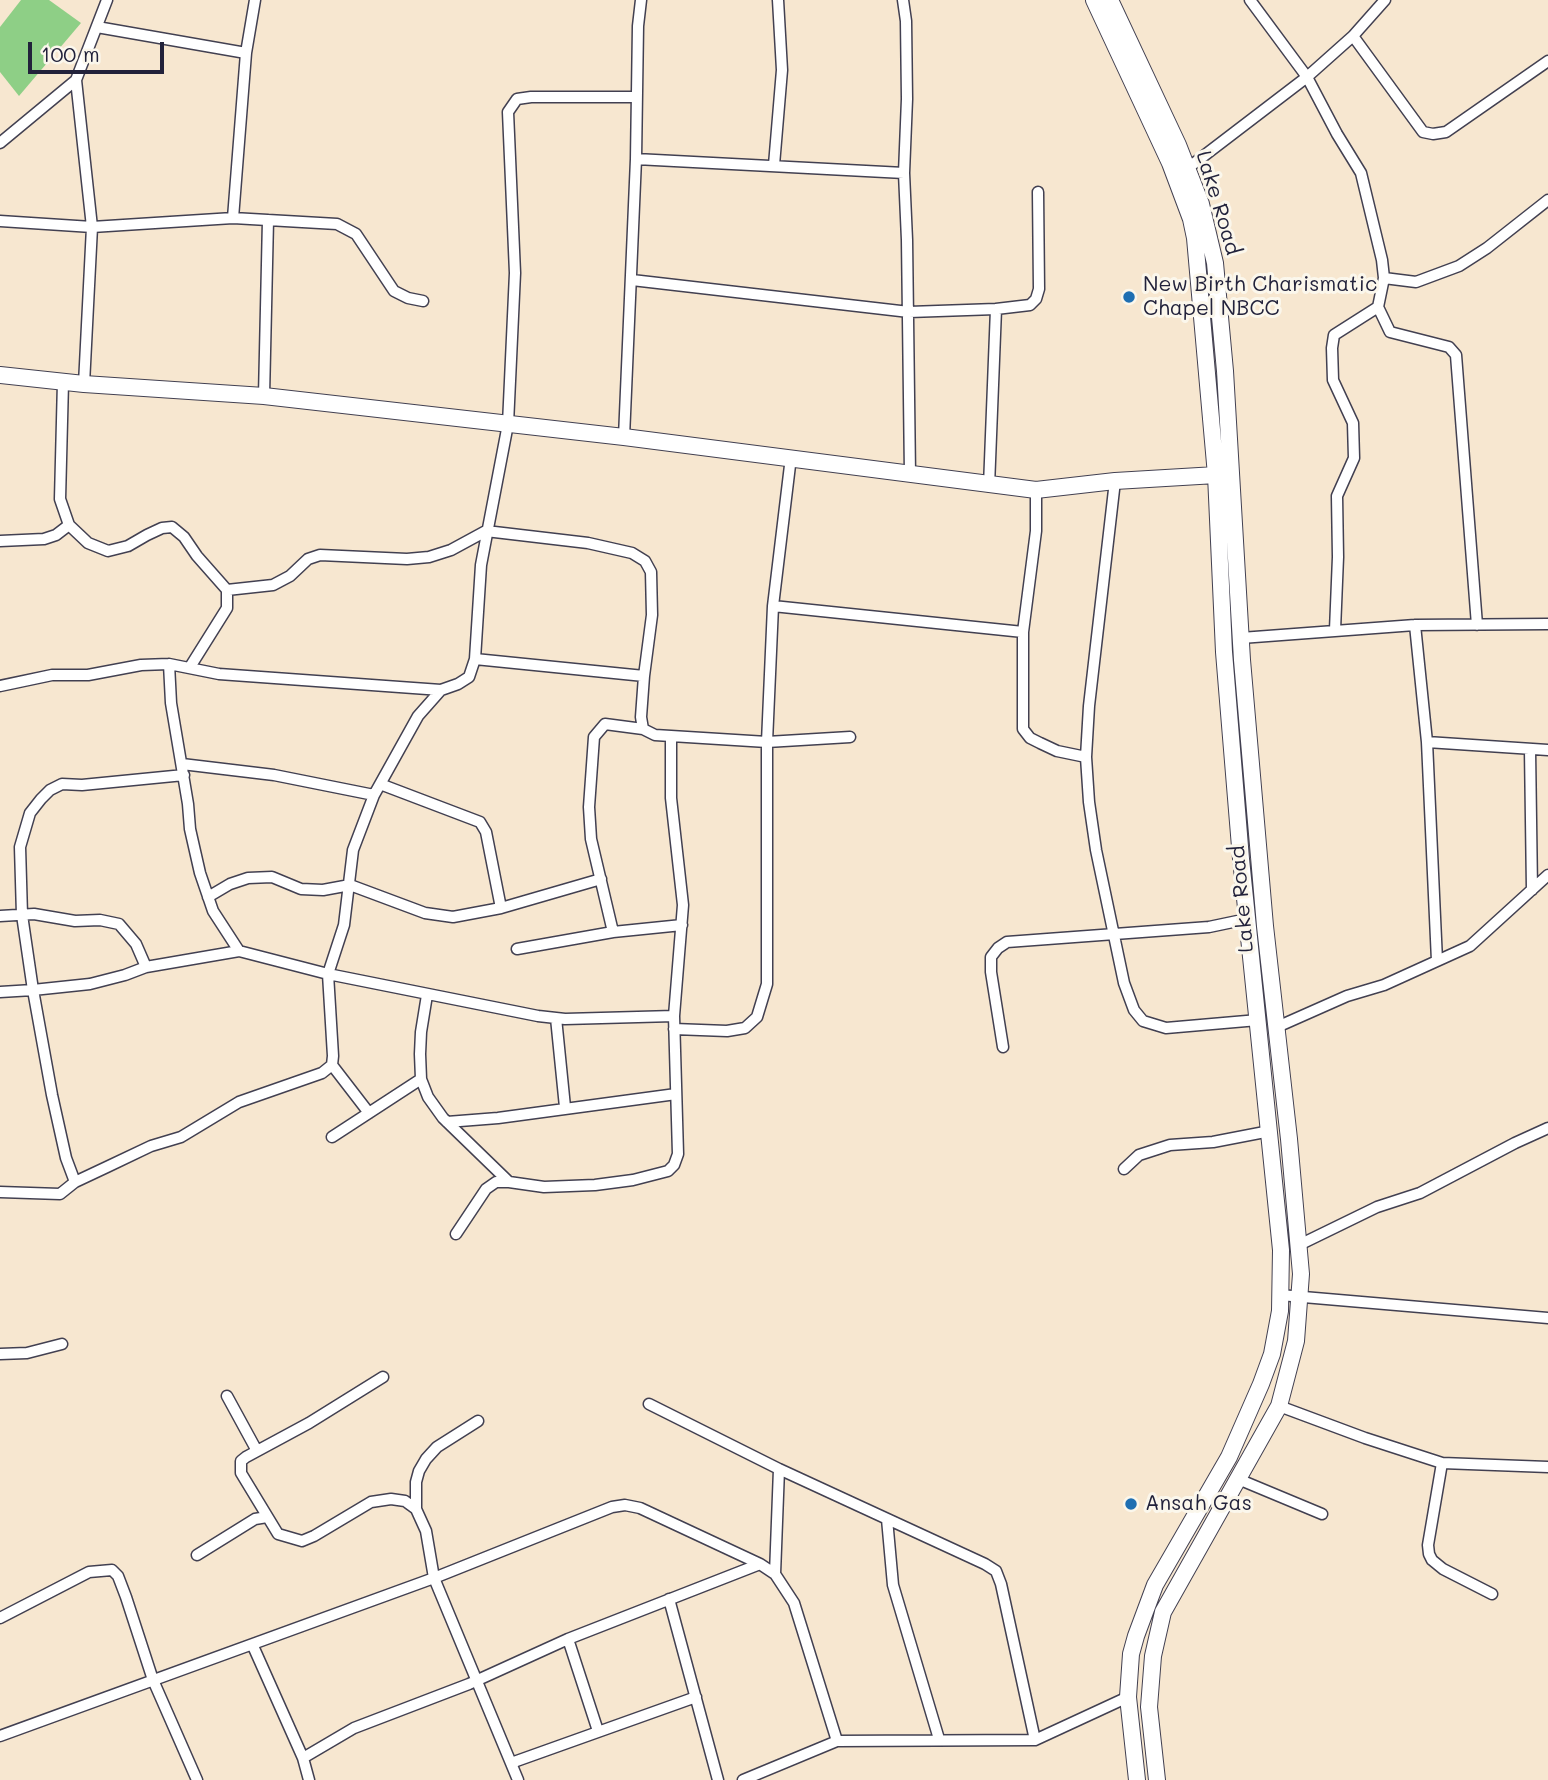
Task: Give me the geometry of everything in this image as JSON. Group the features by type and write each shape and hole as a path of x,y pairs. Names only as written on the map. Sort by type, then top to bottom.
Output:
{"main road":[{"name":"Lake Road","path":"1094,0 1181,173 1200,204 1215,263 1225,371 1241,638 1262,890 1299,1245 1301,1298 1296,1341 1279,1406 1163,1612 1151,1674 1150,1707 1157,1780"},
{"name":"Lake Road","path":"1110,0 1166,118 1195,238 1216,475 1224,652 1247,919 1281,1250 1280,1295 1272,1354 1229,1457 1155,1585 1131,1654 1128,1697 1137,1780"},
{"path":"0,375 83,384 264,396 624,436 1036,490 1115,481 1216,475"}],"street":[{"path":"83,384 92,227 76,80 107,0"},
{"path":"233,218 246,53 255,0"},
{"path":"624,436 641,0"},
{"path":"774,165 782,69 778,0"},
{"path":"904,0 907,99 904,173 909,312 910,475"},
{"path":"1250,0 1307,77 1361,173 1384,278 1378,307 1390,332 1449,347 1456,355 1477,625"},
{"path":"1181,173 1307,77 1353,36 1384,0"},
{"path":"97,27 246,53"},
{"path":"1353,36 1423,132 1433,134 1446,132 1548,61"},
{"path":"0,142 76,80"},
{"path":"369,1112 332,1065 328,974 344,925 353,850 374,795 418,716 440,691 469,677 475,659 481,565 508,424 515,273 508,112 517,99 531,97 636,97"},
{"path":"636,159 904,173"},
{"path":"632,280 909,312 1030,305 1036,299 1039,289 1038,192"},
{"path":"1384,278 1416,282 1459,266 1487,248 1548,200"},
{"path":"0,221 92,227 233,218 337,224 356,233 394,291 408,299 423,301"},
{"path":"264,396 268,220"},
{"path":"1335,630 1337,496 1354,458 1353,424 1333,380 1332,348 1334,335 1378,307"},
{"path":"989,485 996,309"},
{"path":"64,382 60,499 69,524 88,543 108,551 128,546 162,528 172,527 184,537 197,556 228,590 228,608 190,667"},
{"path":"674,1029 727,1031 745,1028 757,1017 767,984 767,742 773,606 791,457"},
{"path":"1115,481 1089,706 1086,757 1096,849 1128,992 1134,1010 1143,1021 1166,1028 1258,1020"},
{"path":"1036,490 1034,545 1023,632 1023,729 1030,738 1057,751 1086,757"},
{"path":"0,541 44,539 56,535 69,524"},
{"path":"228,590 273,585 290,576 308,559 320,555 407,559 429,557 451,550 486,531 588,543 632,553 645,561 651,572 653,591 640,717 643,729"},
{"path":"773,606 1023,632"},
{"path":"1241,638 1415,625 1548,624"},
{"path":"1415,625 1427,742 1437,961"},
{"path":"475,659 644,676"},
{"path":"0,686 52,675 88,675 141,665 169,664 219,674 440,691"},
{"path":"169,664 171,703 193,846 208,897 219,921 240,951"},
{"path":"613,932 591,839 589,807 594,737 605,724 643,729 655,735 767,742 850,737"},
{"path":"456,1234 486,1189 496,1182 544,1187 595,1185 633,1180 668,1171 674,1164 678,1153 674,1016 682,925 681,877 671,798 671,736"},
{"path":"1427,742 1548,750"},
{"path":"1530,750 1532,890"},
{"path":"75,1182 66,1158 55,1107 22,915 20,847 30,813 50,790 62,784 82,785 183,770 274,775 374,795"},
{"path":"380,784 480,822 486,832 501,908"},
{"path":"1277,1027 1347,996 1384,985 1470,946 1548,875"},
{"path":"208,897 248,877 272,877 302,889 323,890 350,885 425,913 453,917 501,908 601,880"},
{"path":"0,916 34,914 75,921 100,920 119,924 136,944 146,967"},
{"path":"1003,1047 991,957 1007,942 1209,927 1247,919"},
{"path":"516,949 613,932 682,925"},
{"path":"0,992 90,984 146,967 240,951 328,974 427,995 556,1018 674,1016"},
{"path":"427,995 421,1032 421,1079 428,1097 447,1122 509,1182"},
{"path":"556,1018 565,1107"},
{"path":"0,1192 60,1194 75,1182 151,1146 181,1137 240,1102 322,1073 332,1065"},
{"path":"332,1137 421,1079"},
{"path":"447,1122 498,1118 676,1094"},
{"path":"1299,1245 1377,1207 1420,1193 1548,1128"},
{"path":"1124,1169 1139,1156 1170,1145 1213,1142 1270,1132"},
{"path":"1280,1295 1548,1318"},
{"path":"0,1354 27,1353 62,1344"},
{"path":"383,1377 241,1461 240,1467 278,1534 302,1541 371,1502 391,1499 405,1501 416,1509"},
{"path":"227,1396 257,1451"},
{"path":"649,1404 779,1469 985,1564 996,1572 1002,1584 1035,1740"},
{"path":"1279,1406 1442,1463 1548,1467"},
{"path":"478,1421 437,1447 426,1460 416,1482 416,1509 426,1531 434,1578 518,1780"},
{"path":"1442,1463 1428,1545 1429,1554 1443,1570 1492,1594"},
{"path":"775,1574 779,1469"},
{"path":"1238,1479 1322,1514"},
{"path":"0,1736 211,1658 253,1646 612,1507 625,1505 640,1508 760,1564 775,1574 794,1603 837,1741"},
{"path":"197,1555 255,1519 267,1517"},
{"path":"887,1519 893,1585 939,1739"},
{"path":"303,1758 354,1728 568,1639 760,1564"},
{"path":"0,1618 89,1572 112,1570 118,1576 153,1680 197,1780"},
{"path":"669,1599 718,1780"},
{"path":"568,1639 598,1731"},
{"path":"253,1646 303,1758 309,1780"},
{"path":"511,1763 696,1697"},
{"path":"743,1780 837,1741 1035,1740 1128,1697"}],"green space":[{"path":"21,0 49,0 81,23 19,96 0,72 0,27"}],"place":[{"name":"New Birth Charismatic Chapel NBCC","path":"1129,297"},
{"name":"Ansah Gas","path":"1131,1504"}]}
